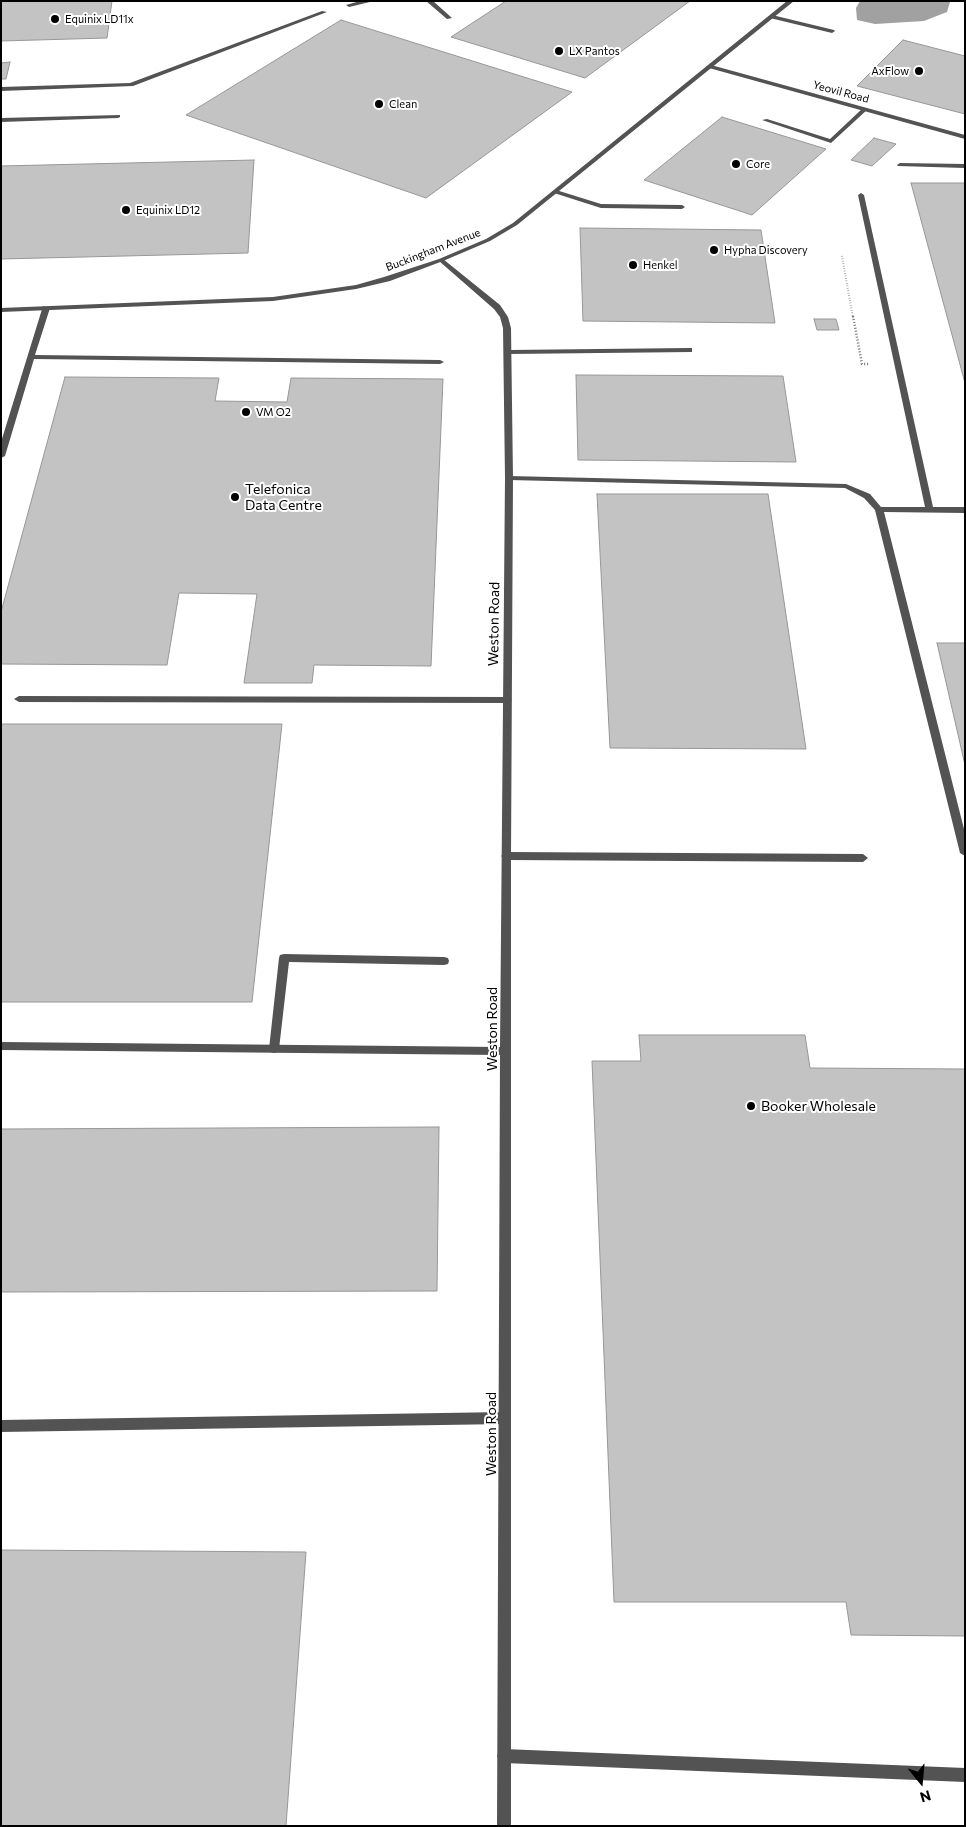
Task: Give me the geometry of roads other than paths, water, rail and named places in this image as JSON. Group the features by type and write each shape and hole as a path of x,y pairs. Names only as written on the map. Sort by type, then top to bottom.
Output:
{"street":[{"path":"349,5 371,1"},
{"path":"429,1 449,18"},
{"name":"Buckingham Avenue","path":"1,310 273,299 356,287 387,279 441,260 488,240 516,224 792,1"},
{"path":"1,89 131,85 324,12"},
{"path":"772,17 832,31"},
{"name":"Yeovil Road","path":"711,67 965,137"},
{"path":"765,120 831,141 865,109"},
{"path":"1,120 118,116"},
{"path":"900,165 965,166"},
{"path":"556,192 601,206 682,207"},
{"path":"861,195 930,510"},
{"name":"Weston Road","path":"441,260 496,307 504,317 507,328 508,352 504,1826"},
{"path":"1,456 46,308"},
{"path":"508,352 689,350"},
{"path":"31,357 440,362"},
{"path":"509,478 846,486 867,496 879,510 965,853"},
{"path":"879,510 965,510"},
{"path":"19,699 507,700"},
{"path":"506,856 863,858"},
{"path":"274,1049 284,958 444,960"},
{"path":"1,1046 506,1051"},
{"path":"1,1426 505,1418"},
{"path":"504,1756 965,1775"}],"place":[{"name":"Equinix LD11x","path":"55,19"},
{"name":"LX Pantos","path":"559,51"},
{"name":"AxFlow","path":"919,71"},
{"name":"Clean","path":"379,104"},
{"name":"Core","path":"736,164"},
{"name":"Equinix LD12","path":"126,210"},
{"name":"Hypha Discovery","path":"714,250"},
{"name":"Henkel","path":"633,265"},
{"name":"VM O2","path":"246,412"},
{"name":"Telefonica Data Centre","path":"235,497"},
{"name":"Booker Wholesale","path":"751,1106"}]}
